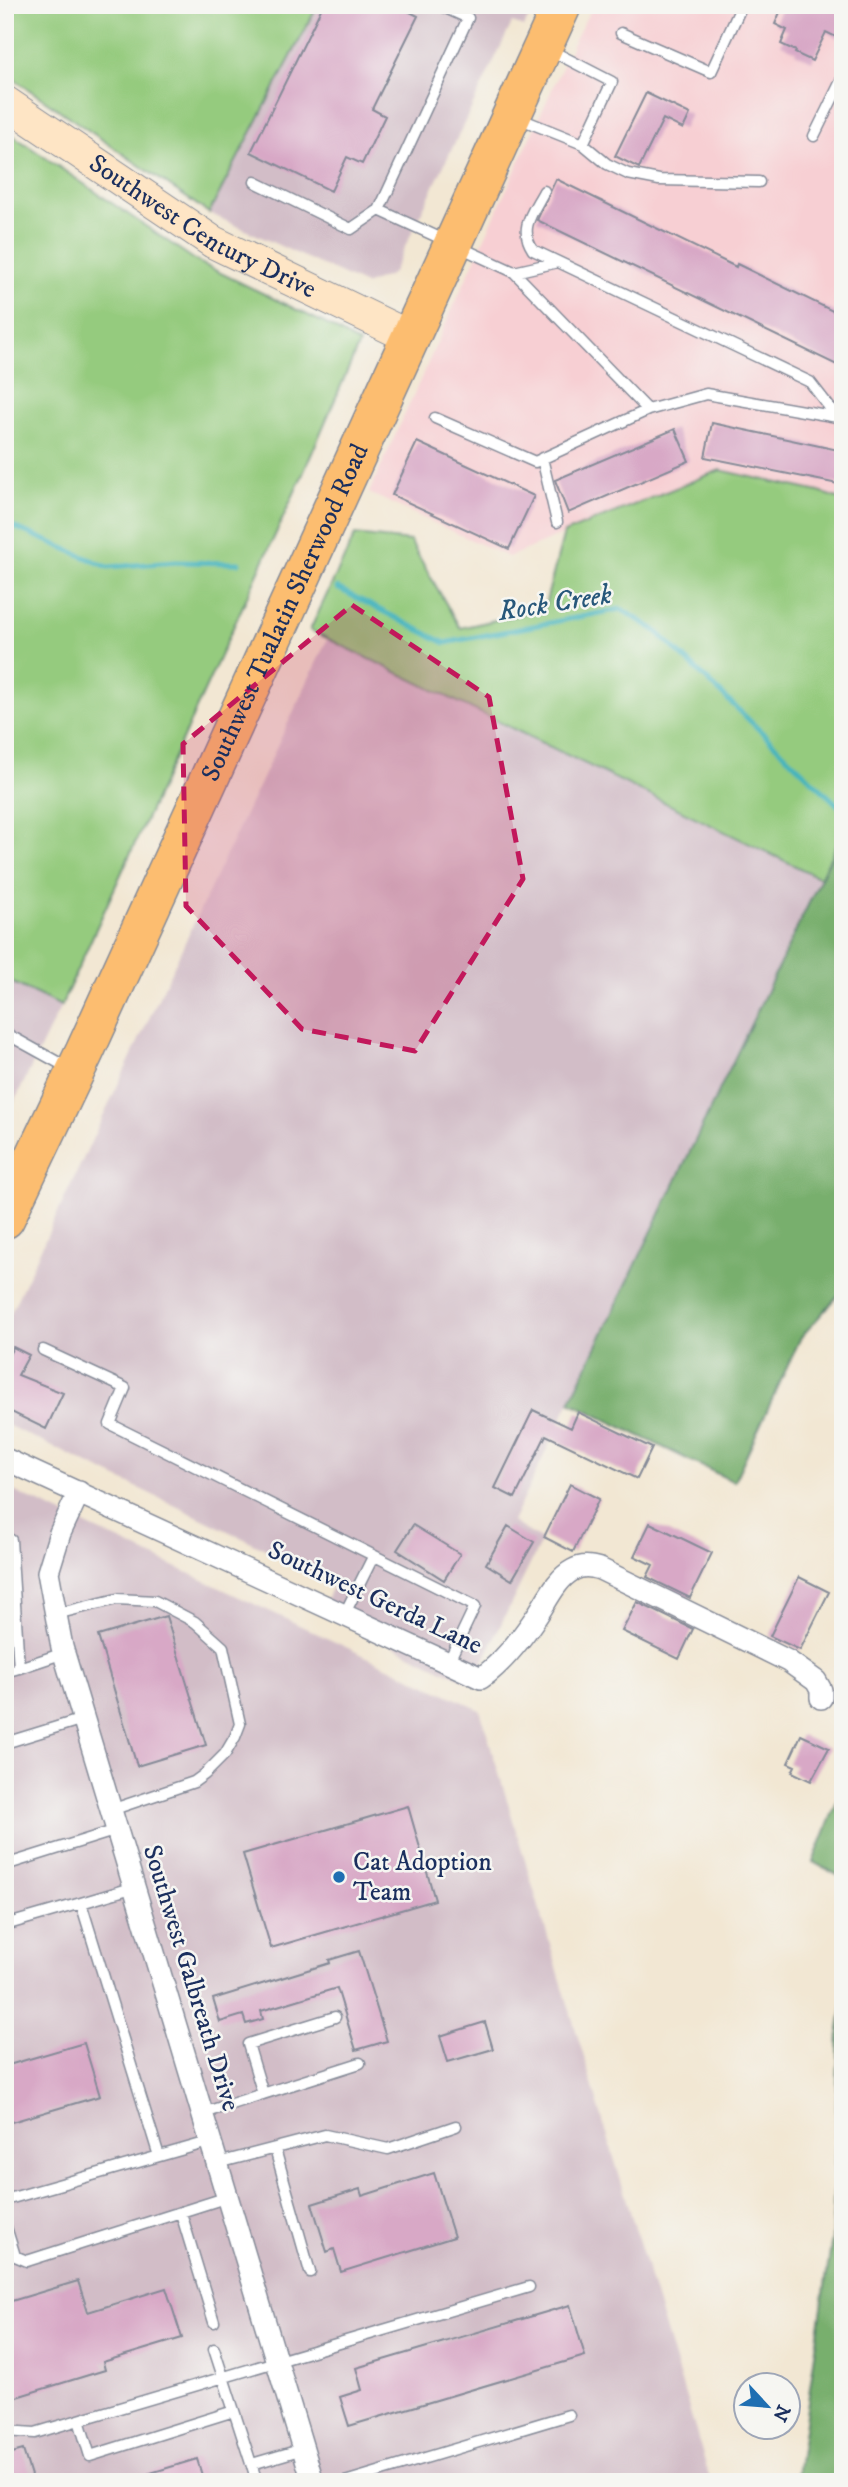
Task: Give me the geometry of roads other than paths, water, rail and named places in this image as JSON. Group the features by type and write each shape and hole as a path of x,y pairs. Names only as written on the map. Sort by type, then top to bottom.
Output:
{"highway":[{"name":"Southwest Tualatin Sherwood Road","path":"5,1219 75,1072 562,5"}],"street":[{"name":"Southwest Century Drive","path":"5,102 213,242 410,337"},
{"name":"Southwest Gerda Lane","path":"5,1459 481,1678 496,1667 536,1618 566,1574 587,1566 600,1569 772,1652 816,1681 821,1690 821,1698"},
{"name":"Southwest Galbreath Drive","path":"79,1492 60,1533 48,1572 64,1653 313,2482"}],"lane":[{"path":"255,182 351,229 379,209 468,18 439,5"},
{"path":"621,33 711,72 742,5"},
{"path":"543,47 612,82 583,144"},
{"path":"814,136 843,77"},
{"path":"512,115 583,144 607,164 628,174 659,180 759,182"},
{"path":"544,191 526,226 526,239 533,250 810,382 840,418"},
{"path":"379,209 514,272 648,410"},
{"path":"514,272 558,262"},
{"path":"435,418 535,462 648,410 706,394 840,418"},
{"path":"542,458 557,522"},
{"path":"5,1033 75,1072"},
{"path":"43,1350 125,1388 110,1424 475,1606 448,1663"},
{"path":"5,1537 11,1540 19,1668"},
{"path":"344,1615 373,1557"},
{"path":"5,1865 114,1820 194,1782 225,1754 240,1724 223,1647 214,1636 180,1612 155,1601 117,1599 56,1614"},
{"path":"5,1672 64,1653"},
{"path":"5,1743 83,1719"},
{"path":"5,1925 135,1887"},
{"path":"81,1903 159,2156"},
{"path":"263,2094 248,2044 335,2017"},
{"path":"203,2113 360,2063"},
{"path":"218,2163 325,2135 388,2149 456,2126"},
{"path":"5,2200 212,2141"},
{"path":"275,2149 310,2272"},
{"path":"5,2224 15,2256 27,2261 228,2197"},
{"path":"181,2213 214,2322"},
{"path":"5,2431 35,2433 529,2287"},
{"path":"214,2348 257,2482"},
{"path":"79,2420 90,2456 234,2411"},
{"path":"345,2482 373,2478 569,2415"},
{"path":"252,2465 303,2449"}],"waterway":[{"name":"Rock Creek","path":"5,523 108,567 175,562 239,563"},
{"name":"Rock Creek","path":"337,588 445,643 621,609 655,630 843,810"}],"place":[{"name":"Cat Adoption Team","path":"339,1877"}]}
